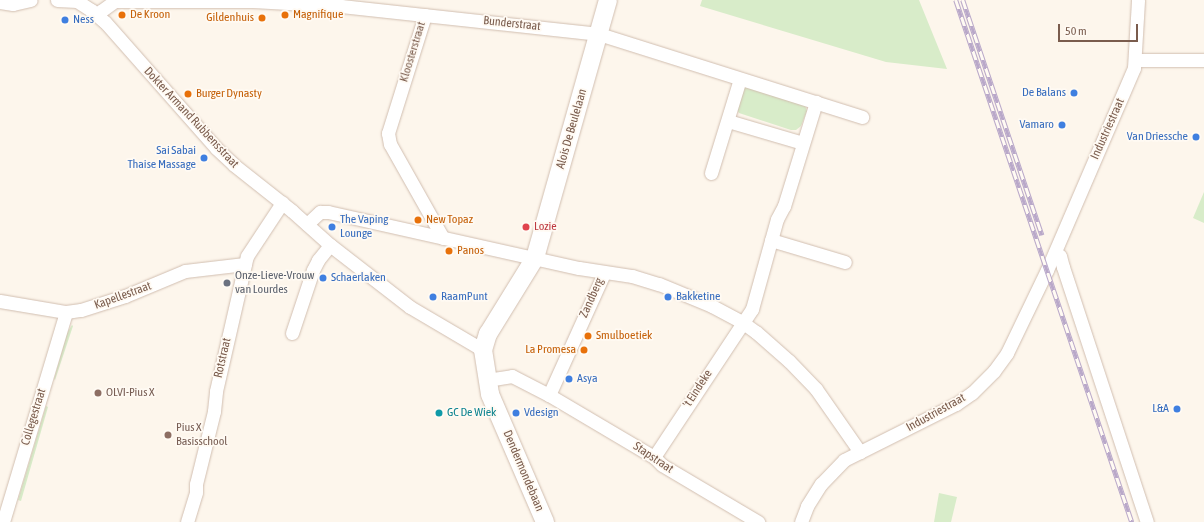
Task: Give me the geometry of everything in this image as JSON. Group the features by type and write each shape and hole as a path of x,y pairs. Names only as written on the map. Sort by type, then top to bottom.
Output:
{"street":[{"path":"0,2 13,4 31,0"},
{"path":"57,0 77,0"},
{"name":"Dokter Armand Rubbensstraat","path":"77,0 98,15 216,148 248,178 282,203 330,245 410,307 483,350"},
{"name":"Alois De Beulelaan","path":"535,258 608,0"},
{"name":"Industriestraat","path":"801,522 812,498 825,479 844,460 956,404 972,393 994,371 1015,337 1055,252 1134,68 1138,0"},
{"name":"Kloosterstraat","path":"98,15 101,10 116,1 265,1 341,6 425,15 388,133 390,144 443,238"},
{"name":"Bunderstraat","path":"425,15 599,34 862,117"},
{"path":"1135,60 1204,60"},
{"path":"711,173 740,79"},
{"name":"'t Eindeke","path":"654,457 752,309 777,219 784,206 816,102"},
{"path":"728,121 803,143"},
{"name":"Rotstraat","path":"187,522 196,492 196,484 214,411 216,391 247,256 282,203"},
{"path":"307,224 320,212 328,212 604,273 632,276 659,284 712,306 742,322 775,349 816,389 860,452"},
{"path":"771,240 845,262"},
{"path":"292,333 313,270 318,260 330,245"},
{"path":"1055,252 1060,256 1147,522"},
{"path":"483,350 488,334 535,258"},
{"name":"Kapellestraat","path":"0,301 66,312 81,310 125,296 185,271 245,264"},
{"name":"Zandberg","path":"549,395 604,273"},
{"name":"Collegestraat","path":"3,522 66,312"},
{"name":"Dendermondebaan","path":"483,350 487,380 498,413 545,522"},
{"path":"487,380 512,376 549,395"},
{"name":"Stapstraat","path":"549,395 654,457 662,465 758,522"}],"green space":[{"path":"702,0 919,0 947,69 886,62 700,6"},
{"path":"745,87 751,87 805,105 807,111 801,126 796,130 791,130 739,113 737,110 741,92"},
{"path":"1204,192 1204,223 1193,218"},
{"path":"72,325 73,326 55,380 54,379 67,333"},
{"path":"46,406 48,407 21,501 18,500"},
{"path":"939,493 957,497 951,522 934,522"}],"railway":[{"path":"956,0 1132,522"},
{"path":"963,0 1042,235"}],"place":[{"name":"De Kroon","path":"122,15"},
{"name":"Magnifique","path":"285,15"},
{"name":"Gildenhuis","path":"262,18"},
{"name":"Ness","path":"65,20"},
{"name":"De Balans","path":"1074,93"},
{"name":"Burger Dynasty","path":"188,94"},
{"name":"Vamaro","path":"1062,125"},
{"name":"Van Driessche","path":"1196,137"},
{"name":"Sai Sabai Thaise Massage","path":"204,158"},
{"name":"New Topaz","path":"418,220"},
{"name":"The Vaping Lounge","path":"332,227"},
{"name":"Lozie","path":"526,227"},
{"name":"Panos","path":"449,251"},
{"name":"Schaerlaken","path":"323,278"},
{"name":"Onze-Lieve-Vrouw van Lourdes","path":"227,283"},
{"name":"RaamPunt","path":"433,297"},
{"name":"Bakketine","path":"668,297"},
{"name":"Smulboetiek","path":"588,336"},
{"name":"La Promesa","path":"584,350"},
{"name":"Asya","path":"569,379"},
{"name":"OLVI-Pius X","path":"98,393"},
{"name":"L&A","path":"1177,409"},
{"name":"GC De Wiek","path":"439,413"},
{"name":"Vdesign","path":"516,413"},
{"name":"Pius X Basisschool","path":"168,435"}]}
